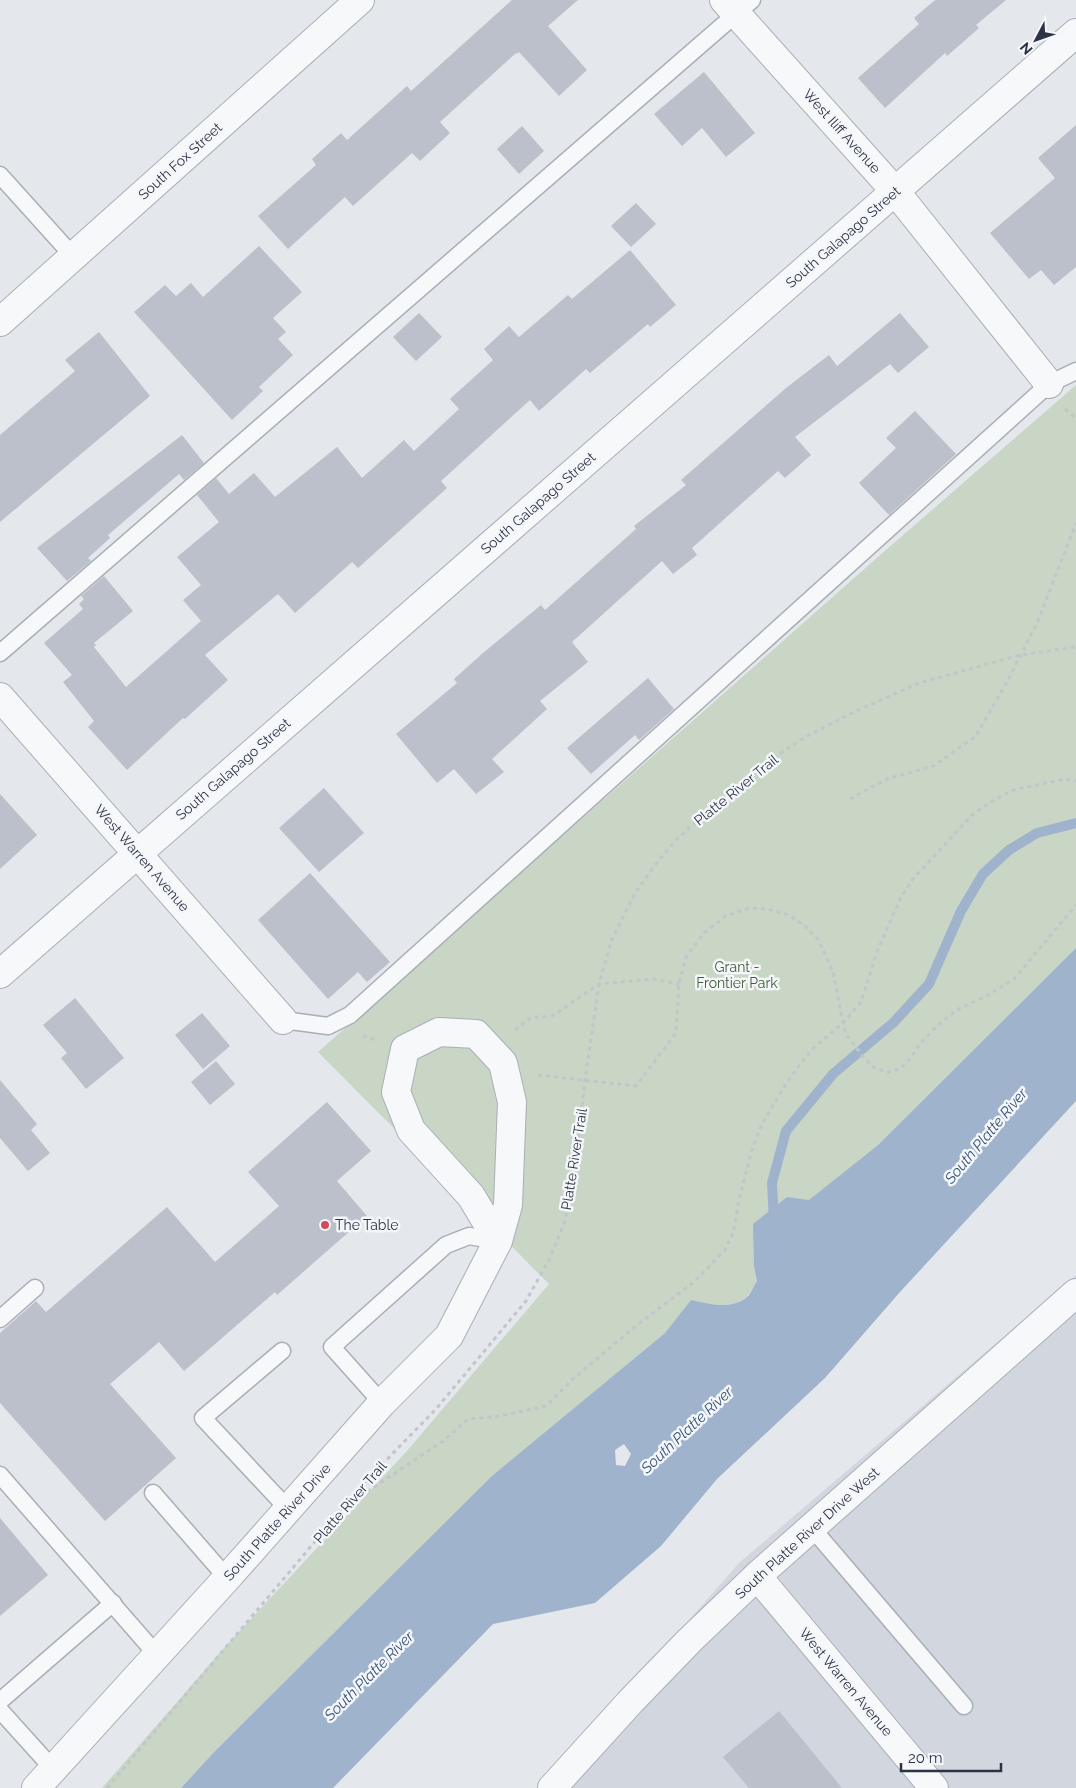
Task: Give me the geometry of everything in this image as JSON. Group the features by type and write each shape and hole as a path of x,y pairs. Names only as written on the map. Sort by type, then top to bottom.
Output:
{"street":[{"name":"South Fox Street","path":"0,322 360,0"},
{"name":"West Iliff Avenue","path":"737,5 895,191 1049,384"},
{"name":"South Galapago Street","path":"0,974 1076,33"},
{"name":"West Warren Avenue","path":"0,697 138,852 283,1020"},
{"name":"South Platte River Drive","path":"45,1779 382,1403 449,1336 498,1241 508,1205 512,1102 503,1063 476,1034 439,1032 405,1049"},
{"path":"405,1049 396,1092 411,1130 471,1196 498,1241"},
{"name":"South Platte River Drive West","path":"552,1788 631,1701 690,1640 757,1576 1076,1292"},
{"name":"West Warren Avenue","path":"757,1576 934,1788"}],"lane":[{"path":"0,653 737,5"},
{"path":"0,175 73,256"},
{"path":"283,1020 328,1026 350,1014 1049,384 1076,371"},
{"path":"382,1403 332,1347 446,1245 469,1236 498,1241"},
{"path":"0,1319 35,1288"},
{"path":"282,1351 203,1418 288,1509"},
{"path":"0,1475 157,1655"},
{"path":"154,1493 227,1578"},
{"path":"812,1528 964,1706"},
{"path":"0,1701 113,1603"},
{"path":"0,1710 45,1779"}],"path":[{"path":"850,799 887,778 933,766 975,737 1007,682 1038,621 1076,523"},
{"name":"Platte River Trail","path":"107,1788 367,1480 436,1409 526,1301 550,1258 565,1221 578,1143 599,984 612,939 635,893 676,840 736,787 779,754 856,711 919,683 1020,655 1076,647"},
{"path":"344,1507 443,1441 468,1419 500,1416 546,1406 574,1378 694,1282 725,1250 733,1234 745,1174 762,1124 787,1082 811,1050 843,1023 861,1002 877,952 900,899 912,880 974,813 1013,790 1066,780 1076,780"},
{"path":"506,1072 636,1086 676,1033 680,984 686,957 704,933 726,916 749,908 768,909 789,915 805,926 818,941 833,972 846,1034 876,1070 888,1072 900,1070 936,1027 958,1010 1014,979 1076,905"},
{"path":"486,1045 519,1028 530,1018 552,1016 599,984 652,979 680,984"},
{"path":"328,1026 405,1049"}],"shaded area":[{"path":"1076,1275 1076,1788 543,1788 739,1563"}],"green space":[{"name":"Grant - Frontier Park","path":"1076,385 1076,948 878,1145 809,1201 787,1197 754,1267 757,1281 748,1295 742,1300 729,1305 713,1305 691,1301 665,1333 492,1477 215,1751 181,1788 102,1788 225,1647 406,1452 549,1284 318,1052 879,556"}],"water":[{"name":"South Platte River","path":"1076,948 1076,1101 900,1292 825,1378 717,1479 661,1546 595,1603 493,1624 333,1788 181,1788 215,1751 492,1476 665,1333 691,1300 729,1305 743,1300 749,1295 757,1281 754,1267 753,1224 787,1197 809,1200 878,1145","holes":["624,1444 631,1454 625,1466 616,1465 615,1450"]}],"building":[{"path":"512,0 578,0 548,26 587,70 559,96 519,52 516,53 440,122 450,133 420,161 412,153 353,206 345,197 288,249 258,216 316,165 312,159 341,133 347,140 407,86 411,91"},
{"path":"935,0 1006,0 976,25 979,28 947,56 945,53 885,108 858,78 919,24 914,18"},
{"path":"704,72 755,133 726,157 702,128 682,146 654,114"},
{"path":"1076,125 1076,267 1054,285 1041,270 1029,279 990,233 1055,178 1038,158"},
{"path":"522,126 544,151 519,174 497,149"},
{"path":"636,203 656,224 631,247 611,226"},
{"path":"259,246 302,292 273,318 286,332 278,339 293,355 259,387 263,391 232,420 134,312 165,285 176,296 191,283 203,297"},
{"path":"630,250 676,305 650,327 648,324 590,373 586,369 539,411 530,400 441,481 447,488 358,568 352,562 295,613 278,594 205,655 228,680 185,719 183,718 127,770 88,727 94,721 63,682 72,675 44,643 83,609 79,604 84,599 81,596 104,576 133,611 94,643 96,645 94,647 126,687 201,621 183,600 201,585 177,557 219,522 197,495 216,478 229,494 254,473 275,497 337,447 362,478 404,440 414,451 459,409 450,399 493,360 484,349 509,326 519,337 568,295 572,299"},
{"path":"419,313 442,337 416,361 393,337"},
{"path":"900,313 929,347 898,373 890,364 795,437 811,455 785,478 778,471 692,548 697,555 673,574 662,561 572,642 588,662 540,701 547,709 492,759 504,772 476,794 454,769 437,783 396,734 457,683 454,679 483,653 541,605 545,610 636,529 634,526 686,485 681,480 786,388 829,355 837,366"},
{"path":"99,332 150,396 0,522 0,435 75,371 65,360"},
{"path":"915,411 956,454 889,515 859,483 896,448 886,438"},
{"path":"182,435 204,463 184,480 179,474 108,535 110,538 88,558 91,561 67,581 37,548"},
{"path":"648,678 674,709 639,740 635,735 591,774 567,748"},
{"path":"324,788 364,833 319,872 279,828"},
{"path":"0,794 37,835 0,869"},
{"path":"310,873 390,962 367,982 358,972 328,999 258,920"},
{"path":"75,998 124,1058 86,1089 61,1058 67,1053 43,1025"},
{"path":"202,1013 230,1046 203,1069 175,1035"},
{"path":"216,1061 235,1084 210,1105 191,1082"},
{"path":"0,1080 37,1124 31,1130 50,1153 28,1171 0,1138"},
{"path":"327,1102 371,1151 337,1181 367,1216 277,1295 275,1292 184,1371 159,1342 110,1384 176,1458 105,1521 0,1403 0,1333 36,1301 46,1312 167,1207 215,1262 279,1206 248,1172"},
{"path":"0,1518 48,1575 0,1616"},
{"path":"779,1711 842,1788 749,1788 723,1757"}],"waterway":[{"path":"774,1221 772,1183 786,1131 833,1074 894,1022 929,984 961,911 983,874 1009,850 1037,833 1076,823"}],"place":[{"name":"The Table","path":"325,1225"}]}
